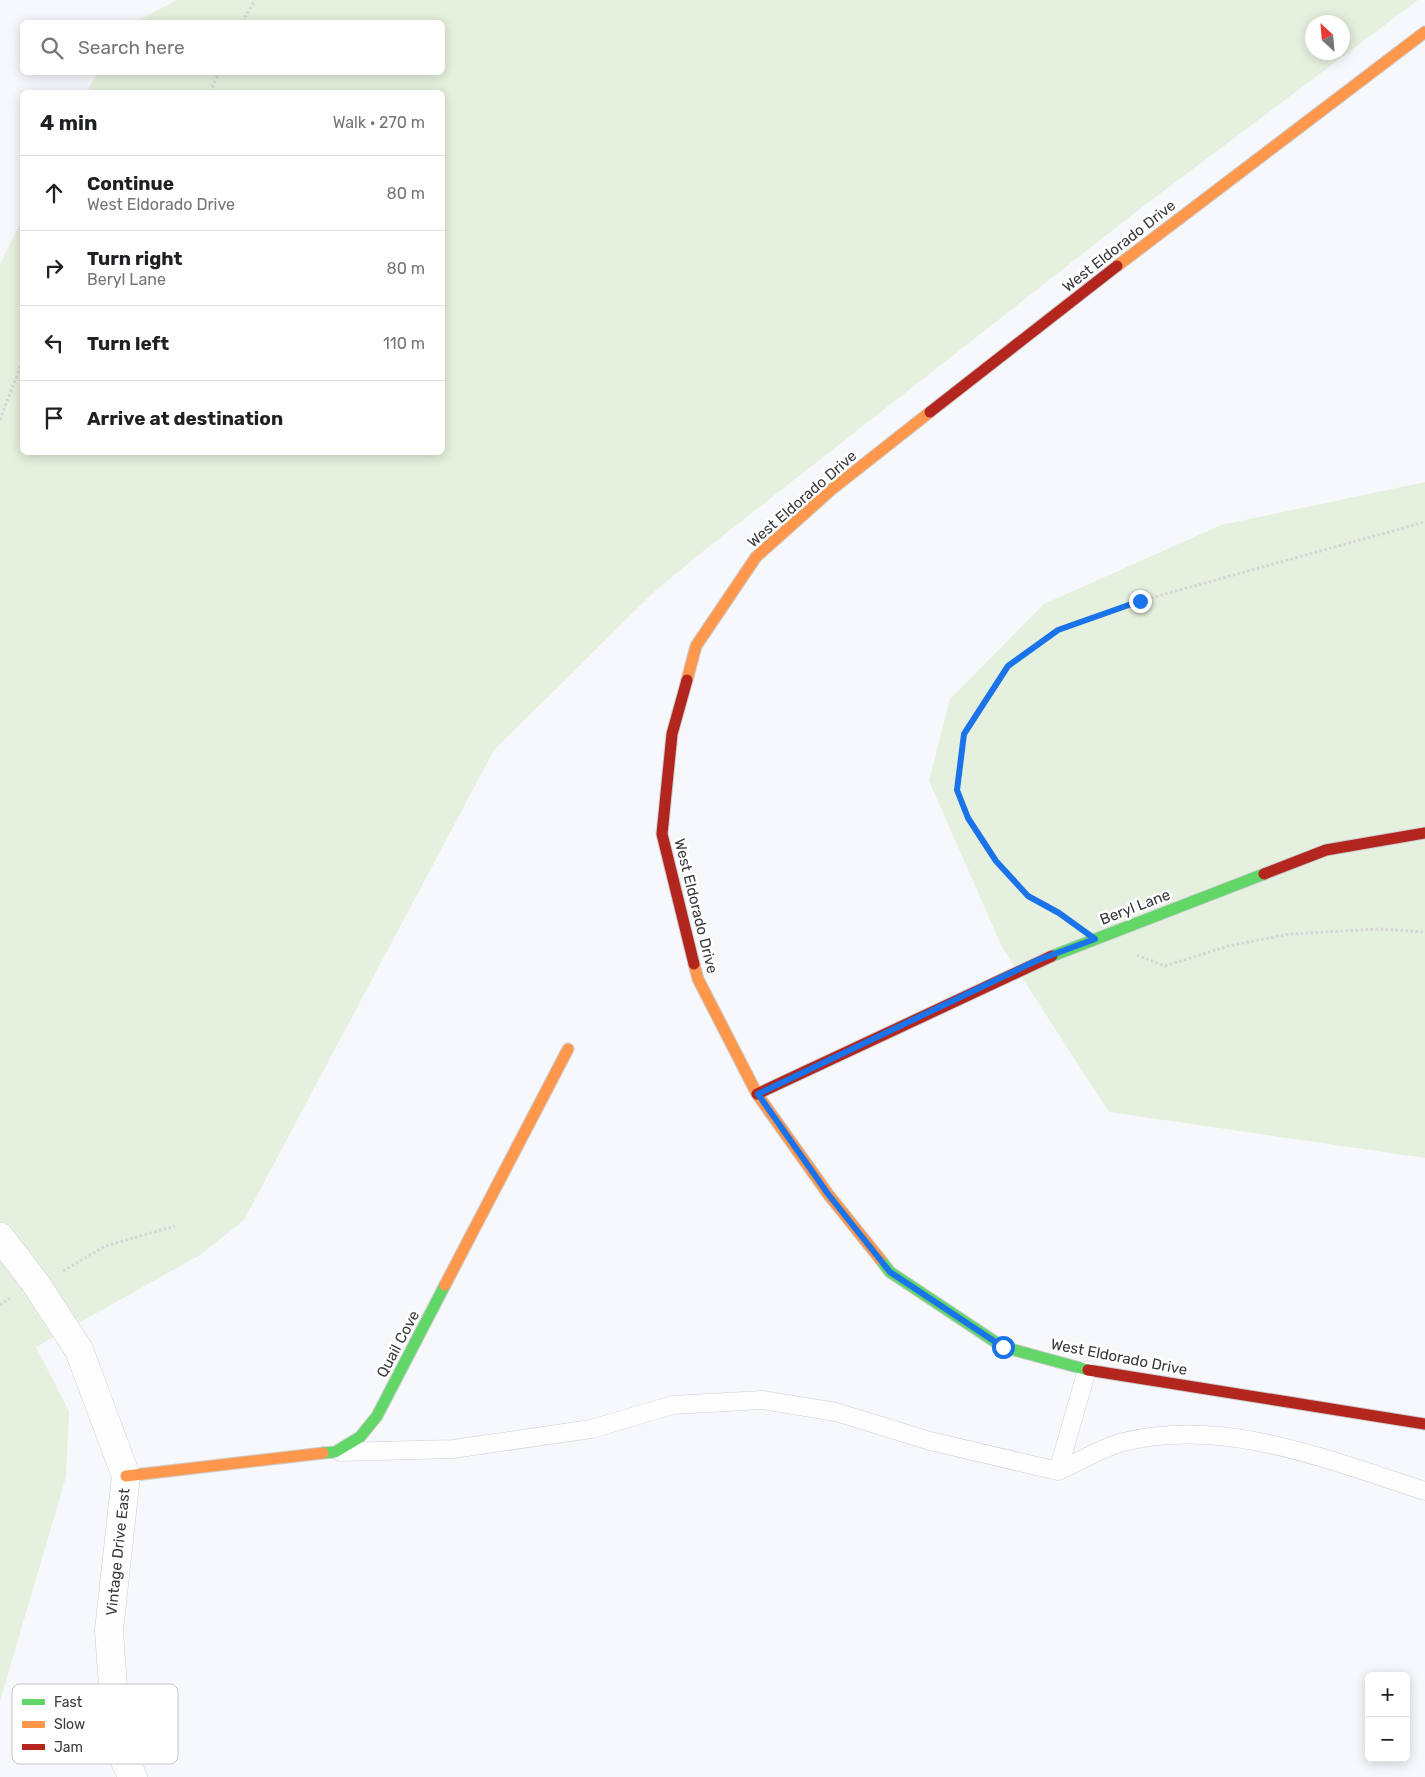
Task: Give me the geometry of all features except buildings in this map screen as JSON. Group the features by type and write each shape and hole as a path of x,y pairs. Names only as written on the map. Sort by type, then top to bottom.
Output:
{"street":[{"name":"West Eldorado Drive","path":"1425,32 1192,208 831,490 756,556 696,646 672,734 662,834 698,978 758,1094 828,1194 890,1272 1003,1347 1087,1370 1425,1424"},
{"name":"Beryl Lane","path":"758,1094 1038,960 1326,850 1425,833"},
{"name":"Quail Cove","path":"126,1476 335,1452 360,1437 377,1416 568,1049"},
{"name":"Vintage Drive East","path":"0,1238 37,1286 79,1350 126,1476 109,1630 113,1684"},
{"name":"Vintage Drive East","path":"126,1764 133,1777"}],"lane":[{"path":"1058,1471 1087,1370"},
{"path":"335,1452 453,1449 591,1429 673,1405 762,1400 836,1412 930,1441 1058,1471 1126,1441 1174,1433 1234,1437 1325,1459 1425,1492"}],"path":[{"path":"243,20 255,0"},
{"path":"211,90 218,75"},
{"path":"0,420 20,367"},
{"path":"1425,522 1140,601 1058,630 1008,666 964,734 957,790 968,818 996,861 1028,896 1059,913 1095,939 1165,966 1228,946 1290,934 1378,929 1425,932"},
{"path":"0,1305 7,1299 37,1286 105,1246 175,1226"}],"green space":[{"path":"177,0 1418,0 1350,51 1350,15 1305,15 1305,60 1338,60 1141,208 706,549 655,591 494,750 244,1220 200,1255 36,1347 69,1411 66,1477 0,1701 0,264 20,224 20,455 445,455 445,90 88,90 96,75 445,75 445,20 139,20"},
{"path":"1425,482 1425,1158 1109,1112 1002,947 929,781 950,699 1044,604 1221,525"}],"traffic: fast":[{"path":"1052,956 1264,874"},
{"path":"880,1259 890,1272 1003,1347 1088,1370"},
{"path":"323,1453 335,1452 360,1437 377,1416 445,1285"}],"traffic: slow":[{"path":"1117,266 1425,32"},
{"path":"687,680 696,646 756,557 831,490 930,412"},
{"path":"694,964 698,979 757,1094 828,1194 880,1259"},
{"path":"445,1285 568,1049"},
{"path":"126,1476 323,1453"}],"traffic: jam":[{"path":"930,412 1117,266"},
{"path":"687,680 672,734 662,834 694,964"},
{"path":"1264,874 1326,850 1425,833"},
{"path":"757,1094 1052,956"},
{"path":"1088,1370 1425,1424"}],"route":[{"path":"1003,1347 890,1272 828,1194 758,1094 1038,960 1095,939 1059,913 1028,896 996,861 968,818 957,790 964,734 1008,666 1058,630 1140,601"}]}
